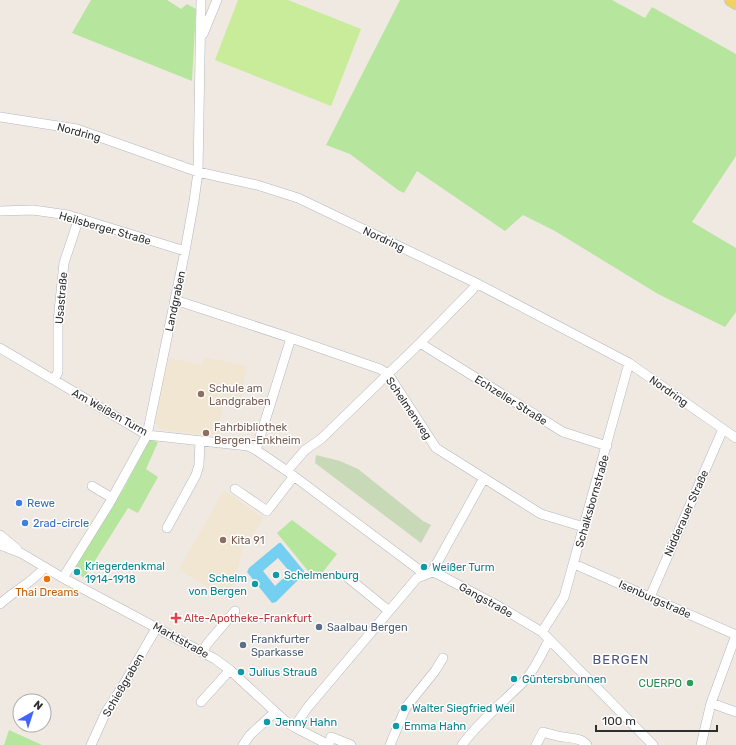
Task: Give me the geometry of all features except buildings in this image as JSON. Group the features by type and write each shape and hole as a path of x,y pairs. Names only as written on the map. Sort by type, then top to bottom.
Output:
{"main road":[{"path":"731,0 736,3"}],"street":[{"name":"Landgraben","path":"63,578 112,498 147,435 185,251 198,172 201,0"},
{"path":"201,39 217,0"},
{"name":"Nordring","path":"0,117 78,129 198,172 257,185 295,197 476,283 629,363 736,438"},
{"name":"Heilsberger Straße","path":"0,211 33,210 79,218 185,251"},
{"name":"Usastraße","path":"54,380 58,372 58,321 64,263 79,218"},
{"path":"235,489 267,511 305,450 321,439 420,343 473,289 476,283"},
{"name":"Schelmenweg","path":"175,300 380,369 388,374 436,448 541,514 584,527"},
{"path":"256,450 291,338"},
{"name":"Echzeller Straße","path":"420,343 563,432 607,446"},
{"name":"Am Weißen Turm","path":"0,348 147,435 248,446 256,450 290,473 418,569 428,574"},
{"name":"Schalksbornstraße","path":"542,632 564,598 629,363"},
{"name":"Nidderauer Straße","path":"650,597 723,429"},
{"path":"167,528 196,475 199,465 200,441"},
{"path":"294,727 308,707 417,578 428,574 484,478"},
{"path":"92,486 112,498"},
{"name":"Marktstraße","path":"1,537 21,553 63,578 203,652 230,670 275,712 294,727 329,745"},
{"name":"Isenburgstraße","path":"574,564 736,635"},
{"path":"0,604 40,574 46,567"},
{"name":"Gangstraße","path":"428,574 438,574 500,607 542,632 653,745"},
{"path":"346,576 389,611"},
{"path":"203,652 207,644 235,611"},
{"name":"Schießgraben","path":"91,745 106,712 157,627"},
{"path":"701,745 711,703 736,635"},
{"path":"462,745 483,720 526,678 550,640"},
{"path":"390,745 406,707 435,671 443,658"},
{"path":"201,702 230,670"},
{"path":"711,703 736,712"},
{"path":"243,745 250,735 275,712"},
{"path":"536,745 543,732 573,738 585,742 587,745"},
{"path":"329,745 331,737 351,745"}],"shaded area":[{"name":"Schule am Landgraben","path":"204,357 246,366 241,403 223,401 218,437 159,429 155,423 168,358 202,365"},
{"name":"Kita 91","path":"224,490 264,518 243,548 230,597 227,598 179,570"}],"green space":[{"path":"91,0 167,0 181,9 187,4 196,9 192,81 72,33"},
{"path":"238,0 288,0 361,29 331,106 215,60"},
{"path":"400,0 612,0 645,18 652,7 736,54 736,156 692,222 736,248 736,312 725,327 658,294 555,231 523,215 505,231 417,171 404,193 350,154 326,145"},
{"path":"149,440 158,442 146,469 158,477 138,513 128,508 84,578 79,574 75,566 124,488"},
{"path":"316,455 340,461 358,469 423,521 431,525 421,543 315,463"},
{"path":"292,520 337,554 319,577 317,575 313,577 277,533"},
{"path":"9,730 12,733 16,733 42,745 4,745"}],"water":[{"path":"279,543 281,543 304,571 304,574 276,602 272,603 247,572 249,568","holes":["278,558 290,572 275,586 263,571"]}],"place":[{"name":"Schule am Landgraben","path":"201,394"},
{"name":"Fahrbibliothek Bergen-Enkheim","path":"206,433"},
{"name":"Rewe","path":"19,503"},
{"name":"2rad-circle","path":"25,523"},
{"name":"Kita 91","path":"223,540"},
{"name":"Weißer Turm","path":"424,567"},
{"name":"Kriegerdenkmal 1914-1918","path":"77,572"},
{"name":"Schelmenburg","path":"276,575"},
{"name":"Thai Dreams","path":"47,579"},
{"name":"Schelm von Bergen","path":"255,584"},
{"name":"Alte-Apotheke-Frankfurt","path":"176,618"},
{"name":"Saalbau Bergen","path":"319,627"},
{"name":"Frankfurter Sparkasse","path":"243,645"},
{"name":"Julius Strauß","path":"241,672"},
{"name":"Güntersbrunnen","path":"514,679"},
{"name":"CUERPO","path":"690,683"},
{"name":"Walter Siegfried Weil","path":"404,708"},
{"name":"Jenny Hahn","path":"267,722"},
{"name":"Emma Hahn","path":"396,726"}],"district":[{"name":"BERGEN","path":"621,659"}]}
